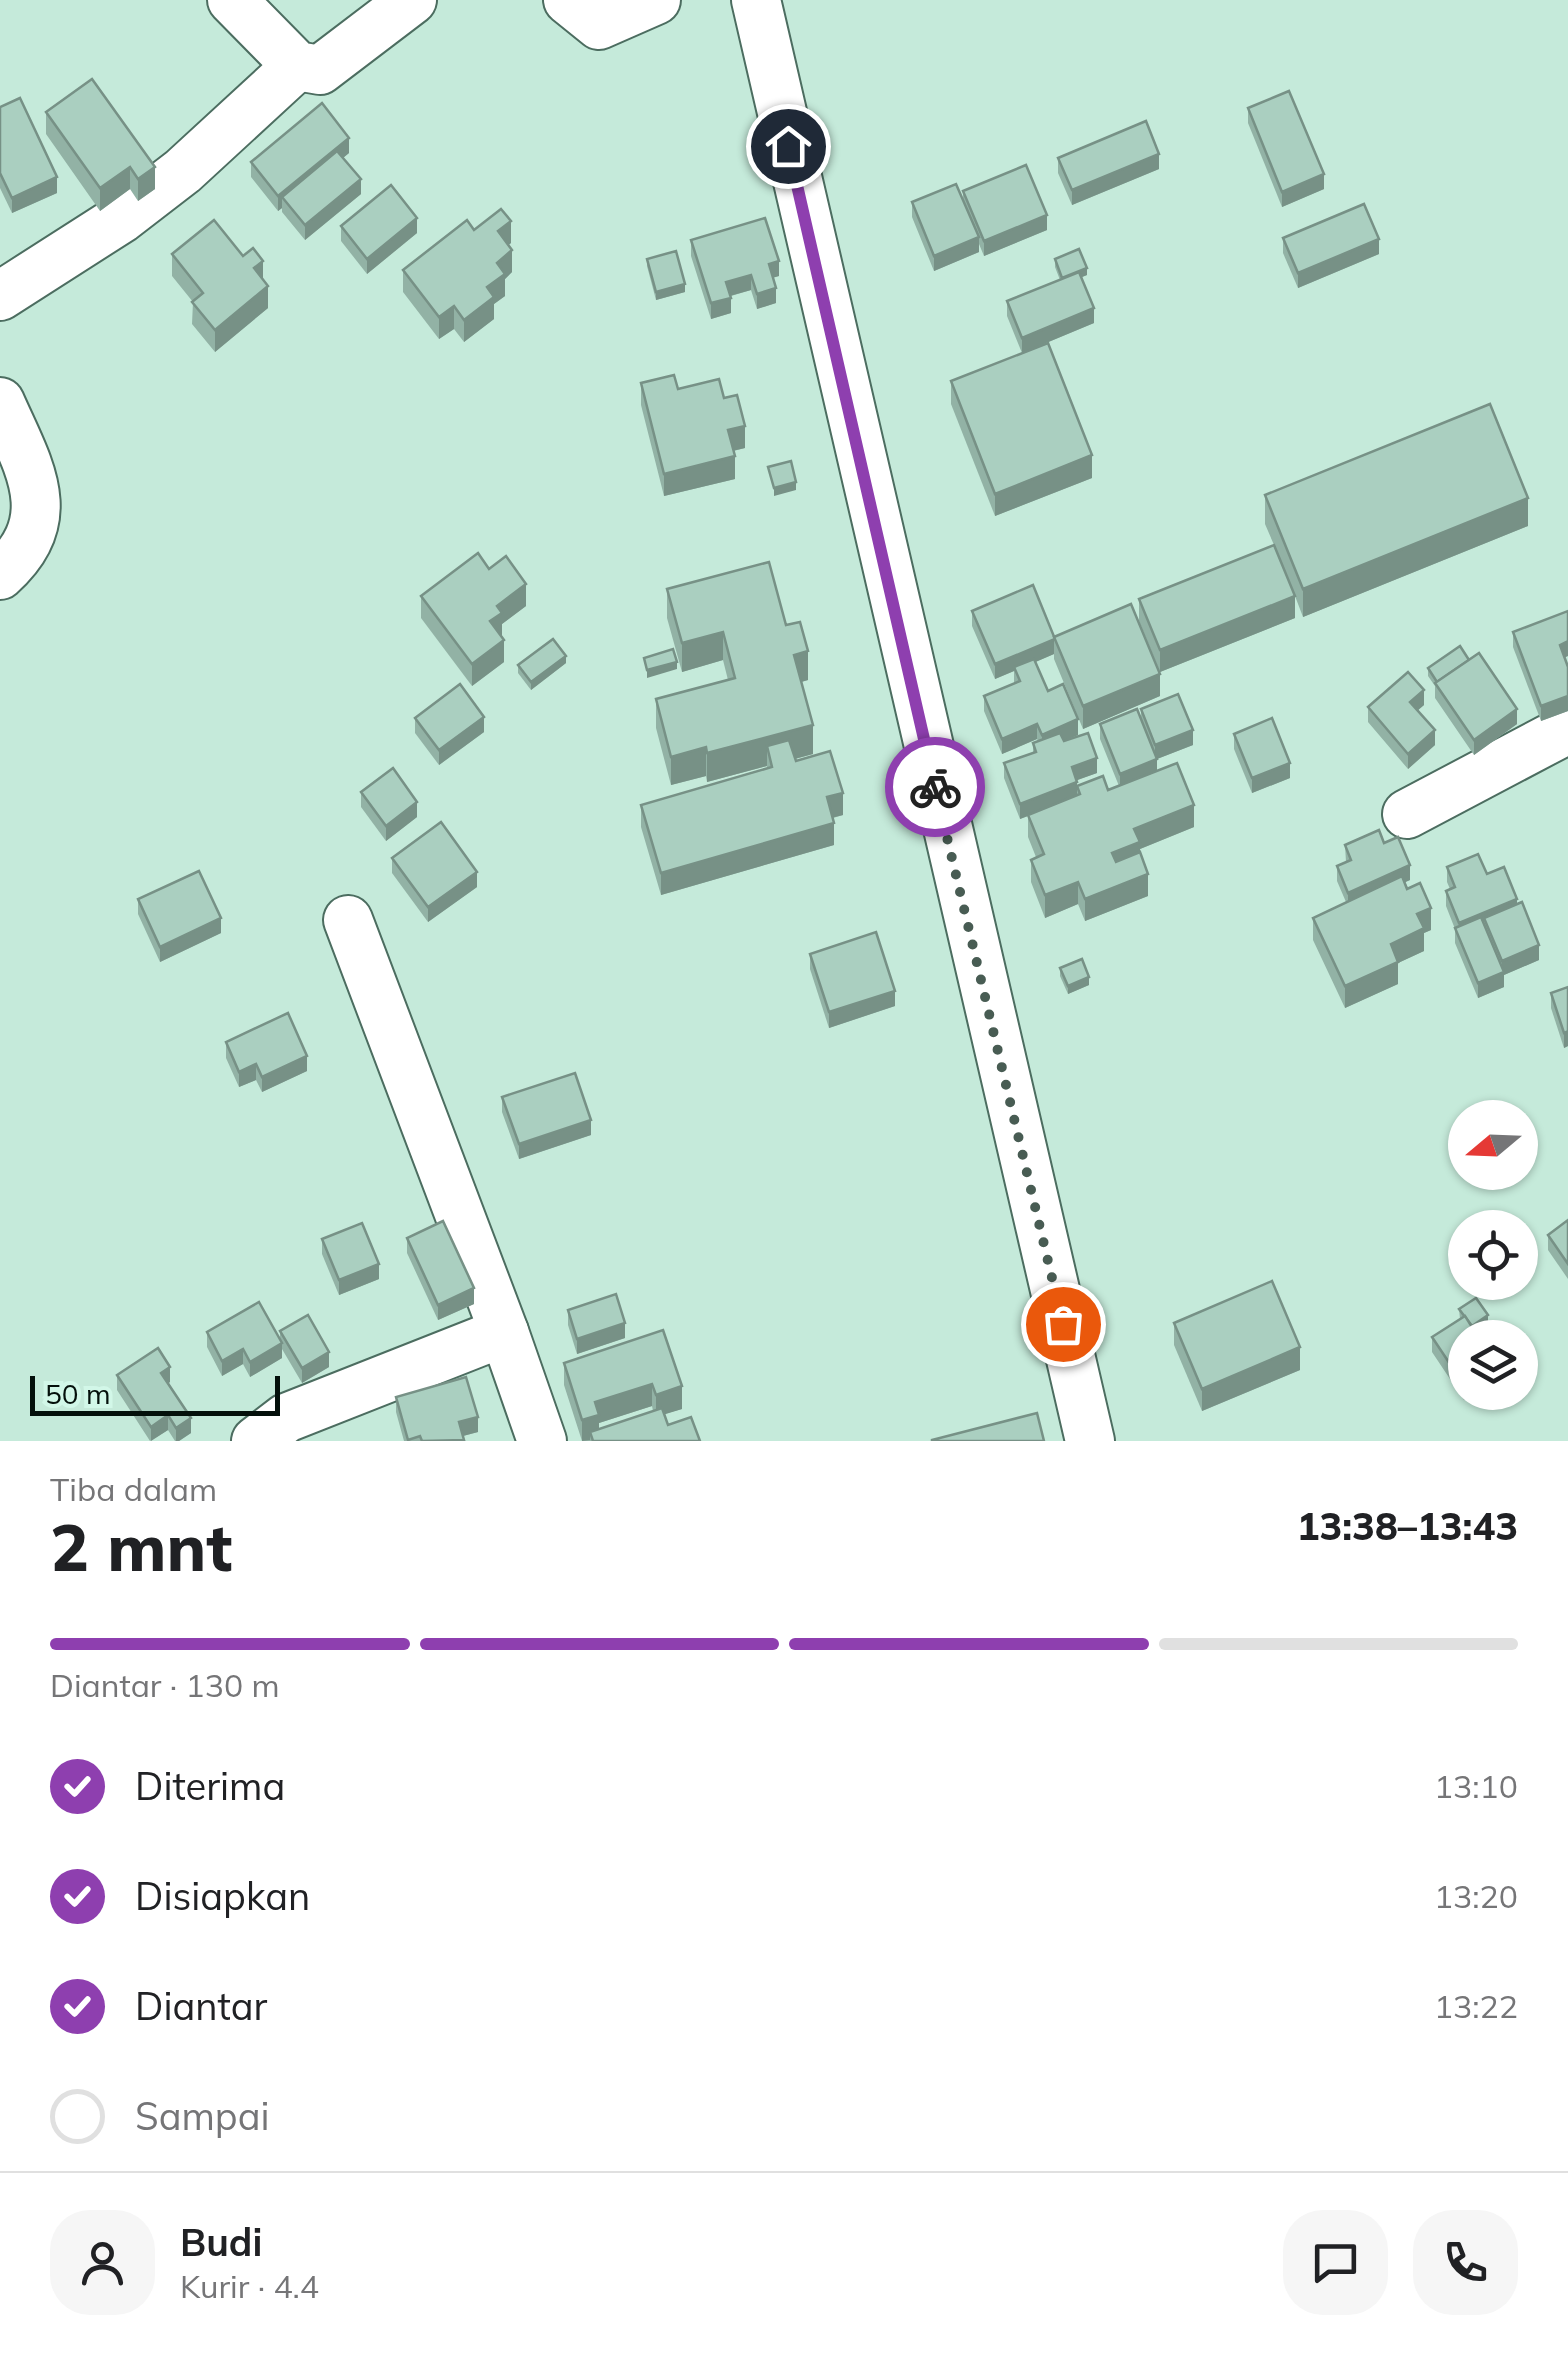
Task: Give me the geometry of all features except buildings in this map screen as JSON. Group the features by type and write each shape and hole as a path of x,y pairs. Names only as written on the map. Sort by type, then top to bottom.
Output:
{"street":[{"path":"232,0 296,66 320,70 412,0"},
{"path":"568,0 599,25 656,0"},
{"path":"756,0 1090,1441"},
{"path":"0,296 122,218 183,171 296,66"},
{"path":"0,402 37,485 35,528 14,562 0,574"},
{"path":"1407,814 1568,730"},
{"path":"348,920 542,1441"},
{"path":"256,1441 286,1418 504,1332"}],"way so far":[{"path":"935,787 1063,1324"}],"route":[{"path":"788,146 935,787"}]}
